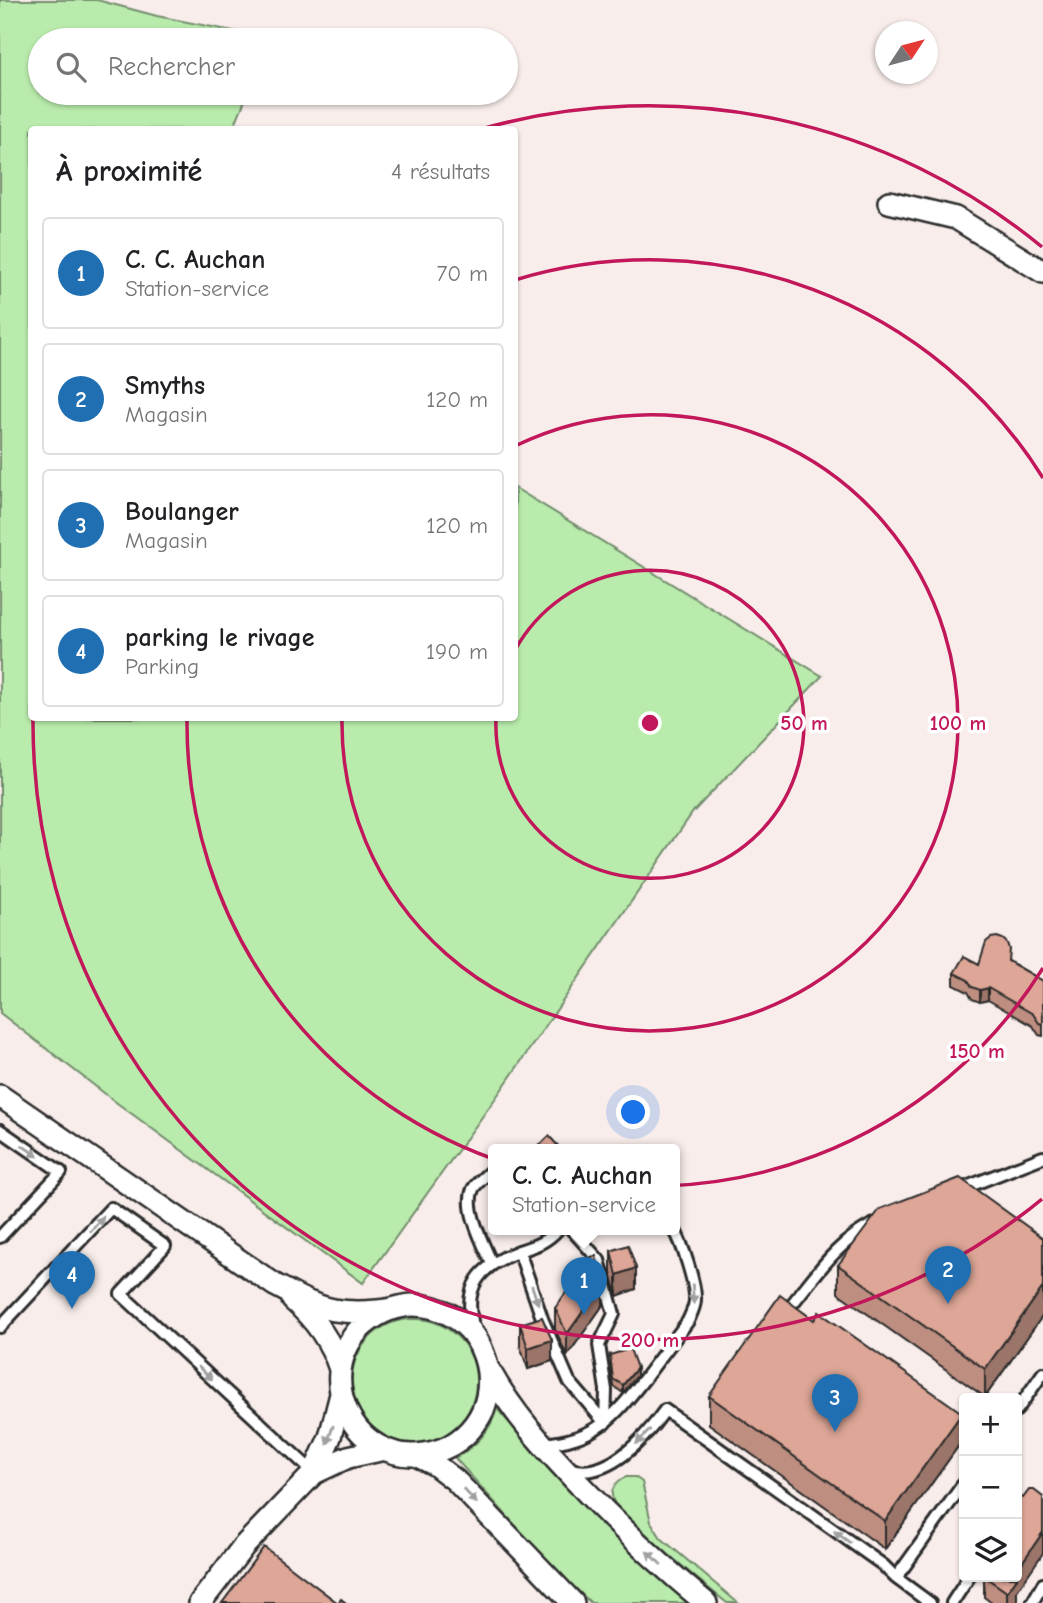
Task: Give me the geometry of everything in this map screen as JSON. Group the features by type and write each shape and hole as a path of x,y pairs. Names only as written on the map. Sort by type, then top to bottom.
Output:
{"street":[{"path":"889,202 956,218 1043,272"},
{"path":"0,1096 275,1284 309,1302 334,1310 360,1312 411,1305 432,1307 459,1320 479,1343 488,1369 509,1405 542,1444 622,1528 705,1603"},
{"path":"275,1284 316,1322 332,1348 340,1370 341,1394 346,1412 369,1440 385,1449 400,1454 426,1454 445,1448 461,1438 475,1424 484,1407 488,1369"},
{"path":"340,1370 345,1352 360,1328 391,1309"},
{"path":"200,1603 243,1548 314,1473 330,1437 341,1394"},
{"path":"314,1473 348,1457 385,1449"},
{"path":"416,1455 434,1464 455,1480 573,1603"}],"lane":[{"path":"0,1130 61,1172 0,1237"},
{"path":"946,1195 1043,1157"},
{"path":"488,1174 474,1189 470,1203 492,1264"},
{"path":"0,1327 111,1208 165,1246 121,1294 314,1473"},
{"path":"793,1303 849,1239 885,1220"},
{"path":"479,1343 471,1317 470,1296 478,1277 492,1264 536,1246 553,1235"},
{"path":"576,1235 599,1260 614,1314 599,1345 606,1390 605,1423"},
{"path":"542,1444 571,1439 605,1423 620,1409 688,1321 694,1308 695,1290 677,1235"},
{"path":"519,1251 543,1321 569,1381 605,1423"},
{"path":"1022,1403 1043,1373"},
{"path":"558,1462 580,1472 594,1471 640,1441 665,1410 883,1565 930,1603"},
{"path":"896,1578 959,1490"},
{"path":"953,1603 966,1582"},
{"path":"1032,1603 1043,1584"}],"green space":[{"path":"0,0 97,0 218,28 28,28 28,105 243,105 234,126 28,126 28,721 518,721 518,490 822,676 693,812 502,1089 363,1283 117,1103 0,1013"},
{"path":"414,1319 438,1324 458,1337 471,1357 476,1381 471,1405 458,1425 438,1438 414,1443 390,1438 370,1425 357,1405 352,1381 357,1357 370,1337 390,1324"},
{"path":"497,1409 613,1534 688,1603 591,1603 551,1565 455,1458 481,1438"},
{"path":"626,1477 635,1477 642,1482 651,1522 661,1538 738,1603 727,1603 619,1508 612,1498 613,1490 619,1481"}],"building":[{"path":"997,937 1007,943 1008,961 1043,981 1043,1024 1039,1023 1033,1014 988,988 980,990 972,987 968,980 954,973 964,956 979,964 986,942"},
{"path":"549,1136 556,1144 541,1144"},
{"path":"960,1178 1043,1238 1043,1287 985,1369 838,1265 880,1209"},
{"path":"628,1245 636,1268 617,1275 611,1251"},
{"path":"596,1256 603,1283 567,1334 555,1308 591,1257"},
{"path":"780,1295 814,1320 819,1312 959,1411 959,1417 885,1521 709,1396"},
{"path":"542,1317 552,1340 528,1348 520,1324"},
{"path":"630,1349 637,1368 623,1385 613,1379 610,1355"},
{"path":"1029,1490 1034,1490 1043,1497 1043,1532 1022,1563 1022,1498"},
{"path":"264,1547 338,1603 222,1603"},
{"path":"992,1582 1014,1582 1007,1592"}],"place":[{"name":"Smyths","path":"948,1304"},
{"name":"parking le rivage","path":"72,1309"},
{"name":"C. C. Auchan","path":"584,1315"},
{"name":"Boulanger","path":"835,1432"}]}
